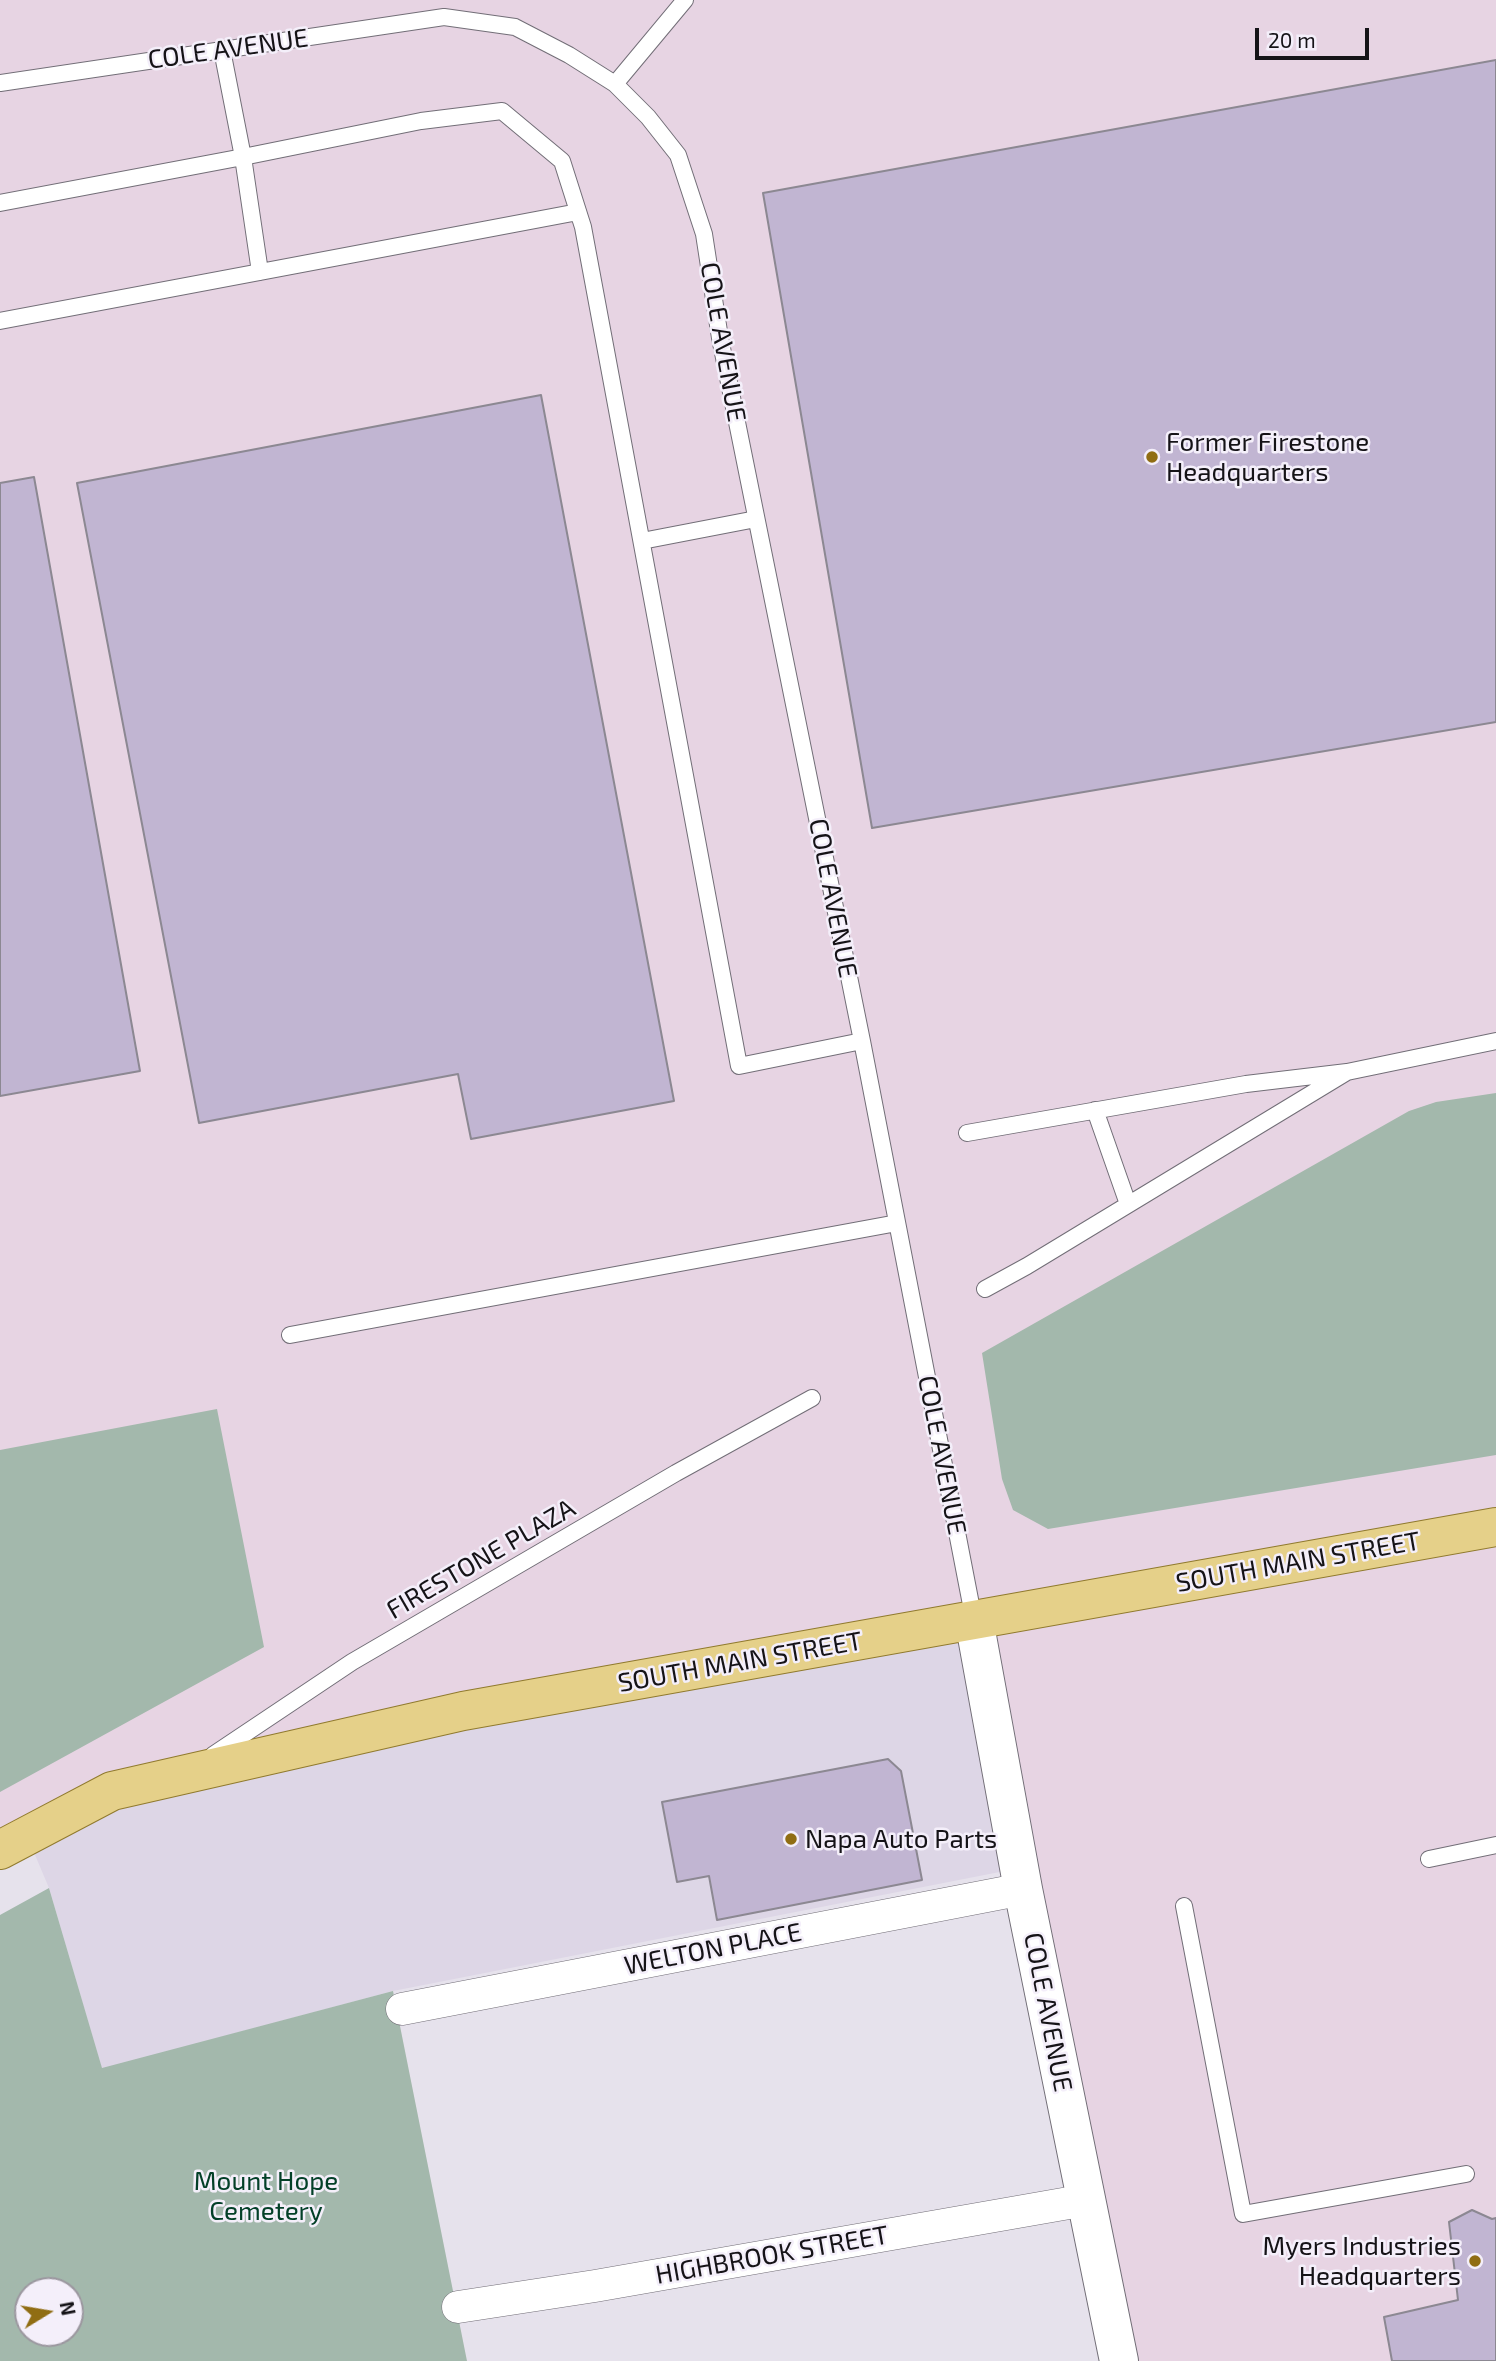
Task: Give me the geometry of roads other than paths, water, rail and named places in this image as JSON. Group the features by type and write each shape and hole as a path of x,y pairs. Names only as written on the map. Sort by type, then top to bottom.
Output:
{"main road":[{"name":"SOUTH MAIN STREET","path":"0,1850 112,1791 463,1711 1496,1527"}],"street":[{"name":"COLE AVENUE","path":"974,1620 1023,1889 1119,2361"},
{"name":"WELTON PLACE","path":"402,2009 1023,1889"},
{"name":"HIGHBROOK STREET","path":"458,2307 595,2286 1086,2200"}],"lane":[{"path":"615,84 685,0"},
{"name":"COLE AVENUE","path":"0,83 444,17 515,27 569,55 615,84 648,117 678,155 704,234 720,338 862,1041 974,1620"},
{"path":"222,50 243,157 260,272"},
{"path":"0,203 421,121 502,111 562,161 579,212 589,254 739,1066 862,1041"},
{"path":"0,321 579,212"},
{"path":"642,541 756,519"},
{"path":"967,1133 1246,1083 1347,1072 1496,1041"},
{"path":"985,1289 1347,1072"},
{"path":"1095,1110 1128,1204"},
{"path":"290,1335 897,1223"},
{"name":"FIRESTONE PLAZA","path":"183,1775 352,1662 676,1473 812,1398"},
{"path":"1429,1859 1496,1845"},
{"path":"1184,1906 1242,2214 1466,2174"}],"place":[{"name":"Former Firestone Headquarters","path":"1152,457"},
{"name":"Napa Auto Parts","path":"791,1839"},
{"name":"Myers Industries Headquarters","path":"1475,2261"}],"park label":[{"name":"Mount Hope Cemetery","path":"266,2196"}]}
